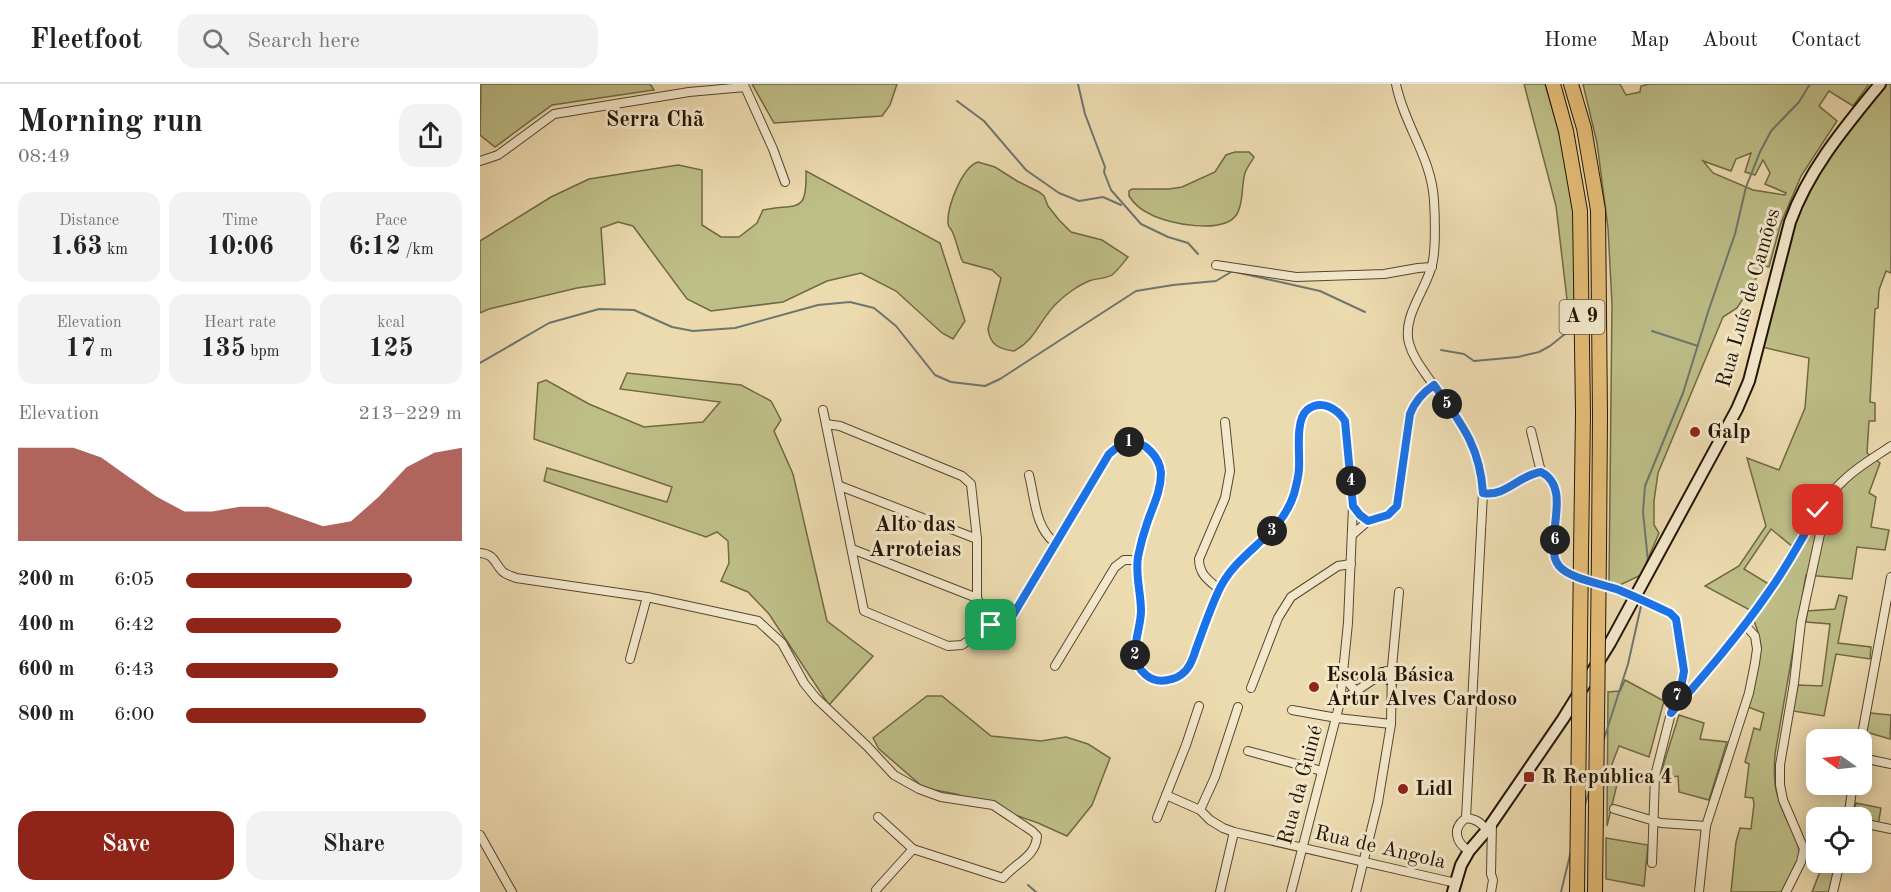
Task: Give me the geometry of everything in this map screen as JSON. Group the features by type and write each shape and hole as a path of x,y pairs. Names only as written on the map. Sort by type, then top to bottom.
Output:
{"highway":[{"name":"A 9","path":"1553,84 1566,130 1580,211 1583,413 1577,892"},
{"name":"A 9","path":"1571,84 1584,128 1598,210 1600,415 1595,892"}],"main road":[{"name":"Rua Luís de Camões","path":"1455,887 1461,865 1469,851 1542,749 1610,643 1737,409 1749,381 1790,222 1798,200 1833,144 1880,84"}],"street":[{"path":"1396,84 1409,125 1427,161 1432,177 1435,202 1432,267 1411,316 1408,327 1409,341 1415,358 1467,433 1479,465 1483,493 1466,818 1456,829 1456,836 1464,848 1469,851"},
{"path":"480,161 498,155 554,114 687,88 745,87 785,182"},
{"path":"1216,265 1296,278 1384,274 1432,267"},
{"path":"1352,535 1368,521 1388,515 1397,506 1410,414 1413,405 1434,385"},
{"name":"Rua da Guiné","path":"1138,560 1141,611 1135,660 1140,669 1154,680 1178,678 1189,666 1219,589 1229,573 1276,528 1286,513 1293,497 1299,470 1300,423 1307,410 1315,406 1329,406 1341,415 1345,421 1353,506 1343,677 1337,718 1292,892"},
{"path":"823,410 864,611 948,646 962,645 991,625 1013,615 1109,454 1128,442 1149,449 1160,465 1161,473 1157,496 1144,530 1138,560 1124,560 1115,567 1055,666"},
{"path":"1219,589 1203,576 1199,568 1199,559 1227,489 1230,471 1225,422"},
{"path":"826,424 840,426 962,476 971,484 977,539 977,598 991,625"},
{"path":"1531,431 1541,472 1545,474 1557,493 1554,553 1557,564 1565,572 1635,597 1670,613 1676,619 1684,671 1655,776 1652,863"},
{"path":"1671,713 1745,625 1791,559 1818,510 1842,482 1861,465 1891,446"},
{"path":"1483,493 1506,490 1526,477 1541,472"},
{"path":"1029,475 1041,527 1047,537 1055,543"},
{"path":"840,486 977,539"},
{"path":"1786,892 1801,862 1804,849 1783,801 1780,765 1803,611 1828,498"},
{"path":"1353,506 1368,521"},
{"path":"852,549 977,598"},
{"path":"480,553 492,556 502,572 516,578 647,597 762,624 782,643 816,698 894,775 919,789 941,797 993,805 1032,831 1037,838 1028,857 1014,866 1003,878 913,849 878,817"},
{"path":"1251,688 1278,618 1291,597 1338,566 1351,564"},
{"path":"1863,729 1891,577"},
{"path":"1356,892 1378,802 1391,724 1387,677 1392,664 1399,592"},
{"path":"630,659 647,597"},
{"path":"1700,892 1706,826 1749,693 1755,663 1757,649 1755,636 1745,625"},
{"path":"1343,677 1356,691"},
{"path":"1340,702 1356,691 1387,677"},
{"path":"1157,818 1199,706"},
{"path":"1200,810 1215,777 1238,706"},
{"path":"1292,710 1391,724"},
{"path":"1248,751 1322,771"},
{"path":"1872,761 1891,764"},
{"name":"Rua de Angola","path":"1166,795 1200,810 1210,820 1234,832 1455,887"},
{"path":"1614,809 1661,823 1706,826"},
{"path":"1466,818 1489,826 1493,879 1491,892"},
{"path":"1872,825 1891,829"},
{"path":"1220,892 1234,832"},
{"path":"480,836 512,892"},
{"path":"876,891 913,849"},
{"path":"1833,892 1837,873"}],"green space":[{"path":"481,84 650,84 654,90 552,105 495,147 480,135"},
{"path":"752,84 897,84 890,105 882,116 774,123"},
{"path":"1524,84 1545,84 1562,141 1574,213 1575,322 1570,325 1556,206"},
{"path":"1583,84 1620,84 1626,95 1640,92 1641,86 1649,84 1869,84 1853,106 1829,91 1819,106 1837,121 1801,176 1781,223 1769,267 1764,266 1737,308 1723,317 1658,473 1654,501 1654,525 1659,533 1641,575 1620,585 1609,584 1612,304 1608,228 1597,143","holes":["1751,153 1745,172 1755,175 1763,160 1770,173 1765,184 1786,193 1785,195 1753,190 1713,173 1703,161 1731,171 1736,159"]},
{"path":"1884,84 1891,84 1891,273 1886,271 1879,290 1878,308 1875,309 1870,402 1875,403 1875,421 1869,421 1867,453 1880,463 1869,493 1876,497 1871,527 1889,530 1885,550 1857,547 1852,579 1806,575 1774,764 1778,797 1797,842 1798,860 1782,892 1731,892 1736,842 1740,828 1751,829 1754,804 1753,798 1745,797 1749,764 1745,762 1754,728 1760,730 1764,713 1748,707 1761,647 1750,610 1705,586 1739,566 1766,526 1747,458 1779,470 1805,408 1809,358 1762,347 1778,283 1797,220 1814,180 1838,143","holes":["1771,529 1799,552 1775,588 1744,569"]},
{"path":"1235,152 1249,152 1254,157 1245,173 1239,209 1230,220 1209,226 1169,221 1144,211 1129,196 1129,191 1132,189 1182,187 1215,172 1226,155"},
{"path":"978,162 995,167 1039,192 1059,220 1071,232 1102,240 1128,257 1112,275 1089,281 1065,296 1052,308 1028,341 1014,351 996,345 988,329 1001,278 992,270 963,262 954,235 948,225 950,207 961,179 972,165"},
{"path":"678,165 702,170 702,225 721,237 739,237 757,223 763,210 792,206 802,201 805,195 806,171 940,243 965,321 953,339 942,333 896,291 861,273 827,281 783,302 711,311 687,299 633,226 618,222 601,228 605,284 577,288 480,313 480,241 551,197 589,179"},
{"path":"627,373 741,385 771,401 781,420 774,431 793,474 827,621 873,656 829,705 769,614 748,592 721,581 729,563 728,541 717,532 706,537 544,481 547,468 667,502 672,487 534,439 538,383 546,380 589,404 644,427 703,422 720,402 620,389"},
{"path":"1839,595 1847,597 1838,643 1871,647 1870,659 1836,654 1824,716 1793,711 1798,685 1822,686 1830,624 1806,622 1807,611 1835,609"},
{"path":"1625,680 1664,701 1649,757 1619,746 1607,776 1608,692 1620,691"},
{"path":"927,696 942,696 991,736 1041,741 1066,737 1088,744 1110,758 1092,805 1067,836 1038,823 956,794 924,788 879,749 873,738"},
{"path":"1870,713 1891,715 1890,739 1872,734 1872,729 1867,729"},
{"path":"1679,715 1704,723 1700,739 1727,742 1709,800 1679,792 1678,776 1659,779"},
{"path":"1607,777 1618,780 1607,826"},
{"path":"1856,803 1881,808 1878,825 1872,824 1872,807 1855,807"},
{"path":"1606,838 1648,845 1644,886 1606,879"},
{"path":"1819,873 1833,873 1829,892 1812,892"}],"waterway":[{"path":"1078,84 1085,114 1111,190 1141,224 1168,237 1188,243 1198,254"},
{"path":"1648,561 1643,512 1645,486 1683,393 1735,234 1746,187 1771,131 1799,102 1810,84"},
{"path":"957,101 984,121 1026,170 1059,193 1079,201 1103,197 1121,205"},
{"path":"1222,269 1320,291 1365,312"},
{"path":"480,363 549,323 599,309 634,310 672,327 693,331 735,328 818,305 850,302 874,308 896,326 935,375 951,382 985,386 1000,379 1136,291 1216,281 1231,272"},
{"path":"1441,350 1464,354 1474,361 1518,357 1539,352 1570,330"},
{"path":"1652,331 1698,346"},
{"path":"1603,742 1628,664 1641,606"},
{"path":"1585,805 1590,788"},
{"path":"1561,892 1571,851"},
{"path":"1028,885 1036,892"}],"place":[{"name":"Galp","path":"1695,432"},
{"name":"Escola Básica Artur Alves Cardoso","path":"1314,687"},
{"name":"R República 4","path":"1529,777"},
{"name":"Lidl","path":"1403,789"}],"district":[{"name":"Serra Chã","path":"655,120"},
{"name":"Alto das Arroteias","path":"915,538"}],"route":[{"path":"991,625 1013,615 1109,454 1128,442 1139,445 1149,449 1155,456 1161,473 1157,496 1144,530 1138,560 1141,611 1135,660 1140,669 1154,680 1178,678 1189,666 1219,589 1229,573 1276,528 1286,513 1293,497 1299,470 1300,423 1307,410 1315,406 1329,406 1345,421 1353,506 1368,521 1388,515 1397,506 1410,414 1413,405 1434,385 1458,418 1473,446 1482,476 1483,493 1506,490 1535,473 1545,474 1557,493 1554,553 1557,564 1565,572 1618,590 1670,613 1676,619 1684,671 1671,713 1709,670 1771,589 1791,559 1818,510"}]}
